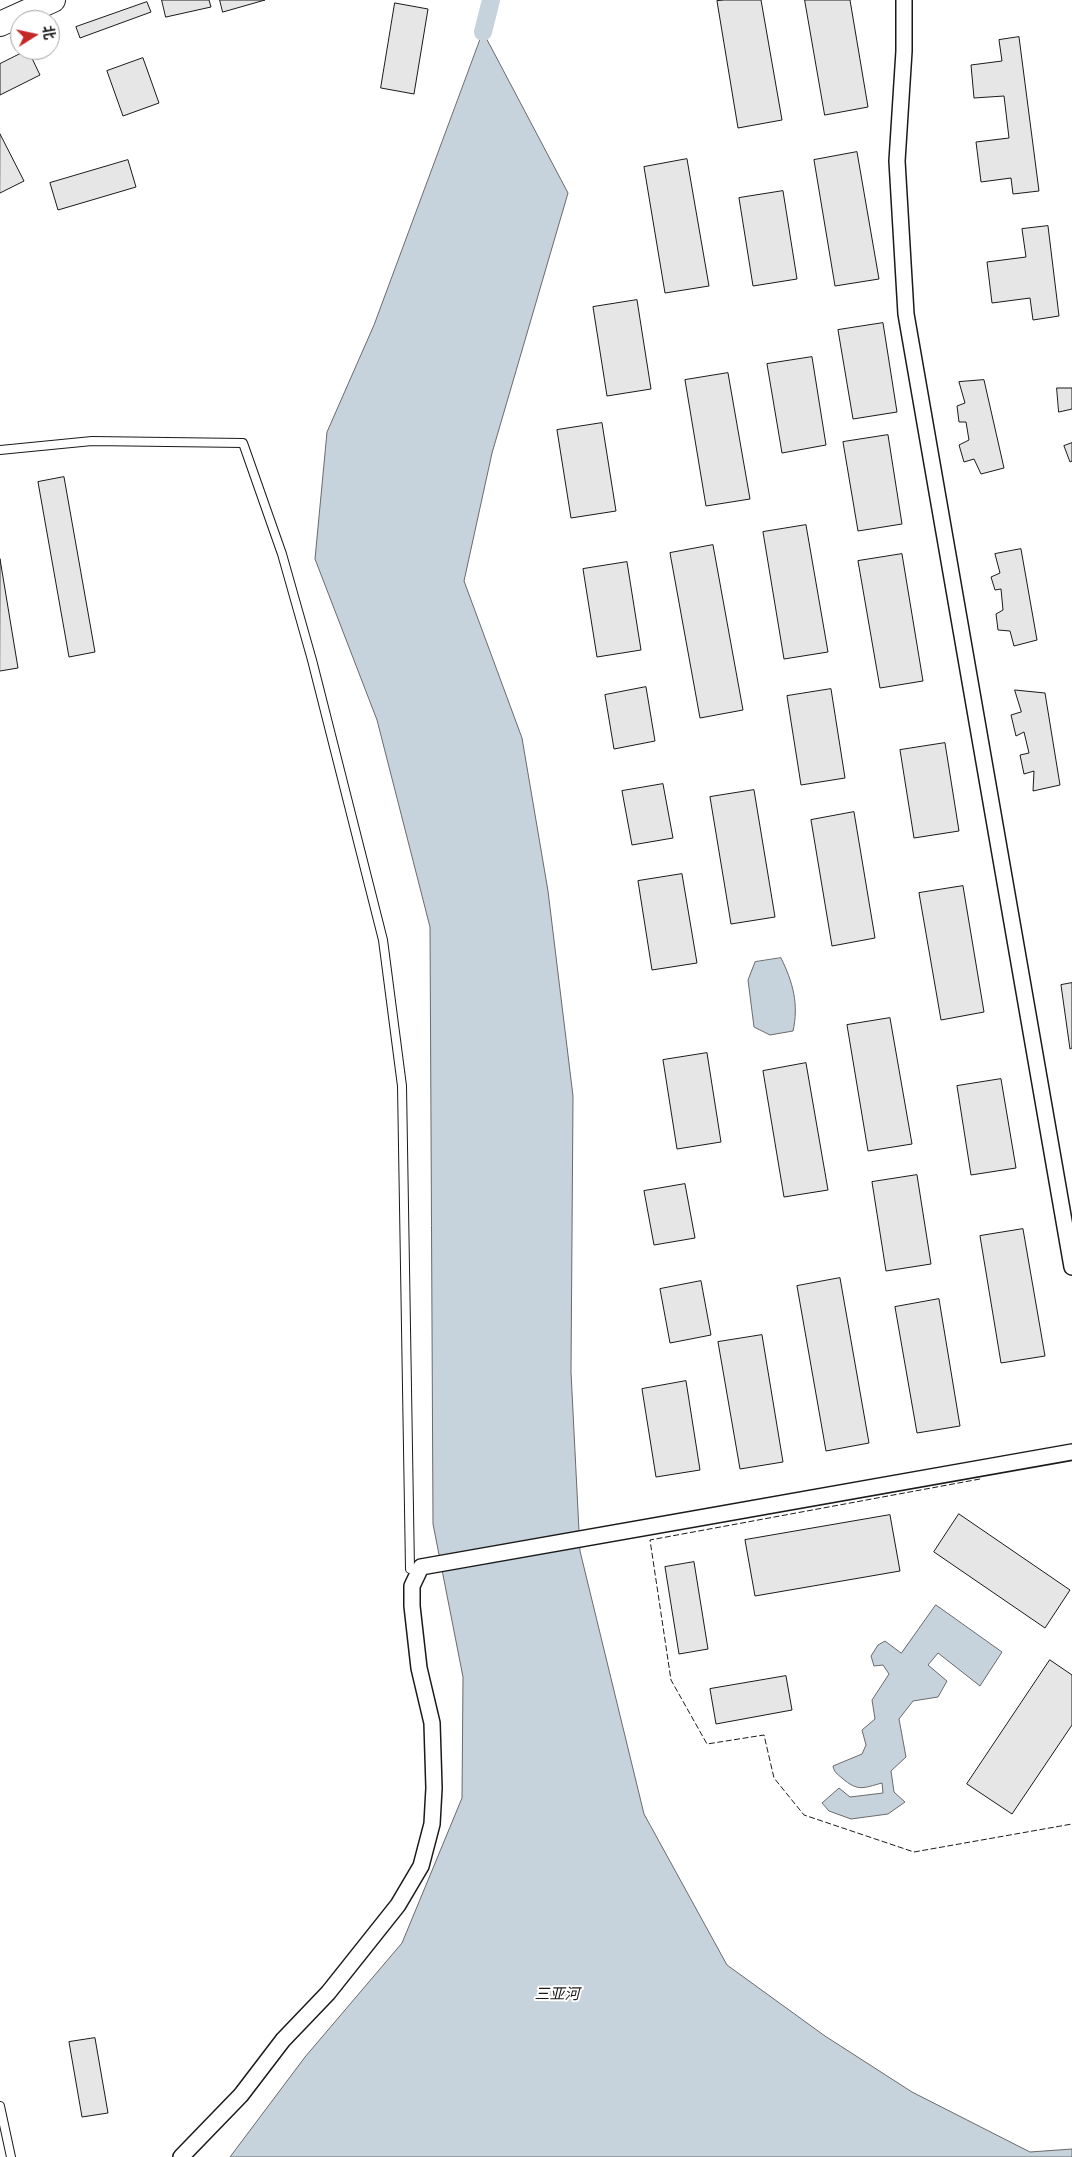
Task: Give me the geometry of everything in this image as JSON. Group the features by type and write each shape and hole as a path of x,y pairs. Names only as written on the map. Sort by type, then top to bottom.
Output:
{"main road":[{"path":"0,24 53,0"}],"street":[{"path":"904,0 904,51 897,162 906,314 1072,1267"},
{"path":"180,2157 241,2095 283,2040 328,1993 398,1905 421,1866 432,1824 434,1788 432,1723 420,1668 412,1606 412,1586 415,1568 1072,1452"}],"lane":[{"path":"0,450 92,442 242,443 282,554 383,940 402,1086 415,1568"},
{"path":"0,2106 11,2157"}],"water":[{"name":"三亚河","path":"483,32 568,193 492,453 464,581 522,738 548,891 573,1096 571,1372 580,1551 644,1814 727,1965 825,2036 912,2092 1030,2152 1072,2149 1072,2157 230,2157 305,2057 402,1943 462,1798 463,1677 433,1524 430,927 377,720 315,559 327,432 374,325"},
{"path":"781,958 794,994 795,1021 793,1031 770,1035 754,1027 748,980 755,962"},
{"path":"936,1605 1002,1652 980,1686 938,1653 928,1665 947,1681 938,1697 913,1701 899,1719 906,1757 891,1771 894,1792 905,1802 888,1814 851,1819 829,1811 822,1803 839,1788 850,1797 883,1793 882,1783 861,1788 857,1787 839,1775 833,1766 862,1754 866,1745 862,1730 875,1719 872,1700 889,1674 883,1665 874,1666 871,1656 878,1645 885,1641 901,1653"}],"building":[{"path":"162,0 209,0 211,7 166,17"},
{"path":"220,0 265,0 223,12"},
{"path":"761,0 782,120 738,128 717,1"},
{"path":"805,0 850,0 868,107 825,115"},
{"path":"147,2 151,12 80,38 76,27"},
{"path":"395,3 428,9 414,94 381,88"},
{"path":"1019,37 1039,191 1013,194 1011,178 981,182 976,142 1009,138 1004,96 974,98 971,65 1002,61 999,40"},
{"path":"143,58 159,103 123,116 107,71"},
{"path":"10,59 33,60 40,75 0,95 0,64"},
{"path":"0,134 24,181 0,193"},
{"path":"857,152 879,279 835,286 814,160"},
{"path":"687,159 709,286 665,293 644,167"},
{"path":"128,160 136,187 58,210 50,183"},
{"path":"783,191 797,279 753,286 739,198"},
{"path":"1048,226 1059,316 1033,320 1030,298 992,303 987,262 1026,257 1022,229"},
{"path":"637,300 651,389 607,396 593,307"},
{"path":"883,323 897,412 853,419 838,330"},
{"path":"812,357 826,445 782,453 767,364"},
{"path":"728,373 750,499 706,506 685,380"},
{"path":"984,380 1004,468 981,474 974,459 964,462 959,445 969,440 966,422 959,422 957,406 965,403 959,382"},
{"path":"1057,388 1072,388 1072,409 1059,412"},
{"path":"602,423 616,511 571,518 557,430"},
{"path":"888,435 902,524 858,531 843,442"},
{"path":"1072,443 1072,461 1070,462 1064,446"},
{"path":"64,477 95,652 69,657 38,482"},
{"path":"806,525 828,652 784,659 763,532"},
{"path":"713,545 743,710 700,718 670,553"},
{"path":"1021,549 1037,640 1014,646 1010,631 998,630 996,614 1003,610 1001,589 995,590 991,577 1000,573 995,554"},
{"path":"902,554 923,681 880,688 858,561"},
{"path":"0,559 18,668 0,671"},
{"path":"627,562 641,650 597,657 583,569"},
{"path":"646,687 655,741 614,749 605,695"},
{"path":"831,689 845,778 801,785 787,696"},
{"path":"1015,690 1045,693 1060,785 1033,791 1034,771 1024,774 1020,755 1029,753 1024,732 1016,736 1011,715 1021,712"},
{"path":"945,743 959,831 914,838 900,750"},
{"path":"663,784 673,838 632,845 622,791"},
{"path":"754,790 775,917 731,924 710,797"},
{"path":"854,812 875,938 832,946 811,820"},
{"path":"682,874 697,963 652,970 638,881"},
{"path":"963,886 984,1012 941,1020 919,893"},
{"path":"1072,983 1072,1048 1070,1049 1061,985"},
{"path":"890,1018 912,1144 868,1151 847,1025"},
{"path":"707,1053 721,1142 677,1149 663,1060"},
{"path":"806,1063 828,1190 784,1197 763,1071"},
{"path":"1001,1079 1016,1168 971,1175 957,1086"},
{"path":"917,1175 931,1264 886,1271 872,1182"},
{"path":"685,1184 695,1238 654,1245 644,1191"},
{"path":"1023,1229 1045,1356 1001,1363 980,1236"},
{"path":"840,1278 869,1443 826,1451 797,1286"},
{"path":"701,1281 711,1335 670,1343 660,1289"},
{"path":"939,1299 960,1426 917,1433 895,1307"},
{"path":"762,1335 783,1462 740,1469 718,1342"},
{"path":"686,1381 700,1470 656,1477 642,1389"},
{"path":"959,1514 1070,1590 1045,1628 934,1552"},
{"path":"890,1515 900,1571 755,1596 745,1540"},
{"path":"694,1562 708,1649 679,1654 665,1567"},
{"path":"1050,1660 1072,1675 1072,1725 1012,1814 967,1784"},
{"path":"786,1676 792,1710 716,1724 710,1689"},
{"path":"95,2038 108,2113 82,2117 69,2042"}],"waterway":[{"path":"483,32 491,0"}],"fence":[{"path":"980,1479 650,1540 671,1680 707,1744 764,1735 774,1778 804,1815 914,1852 1072,1824"}]}
